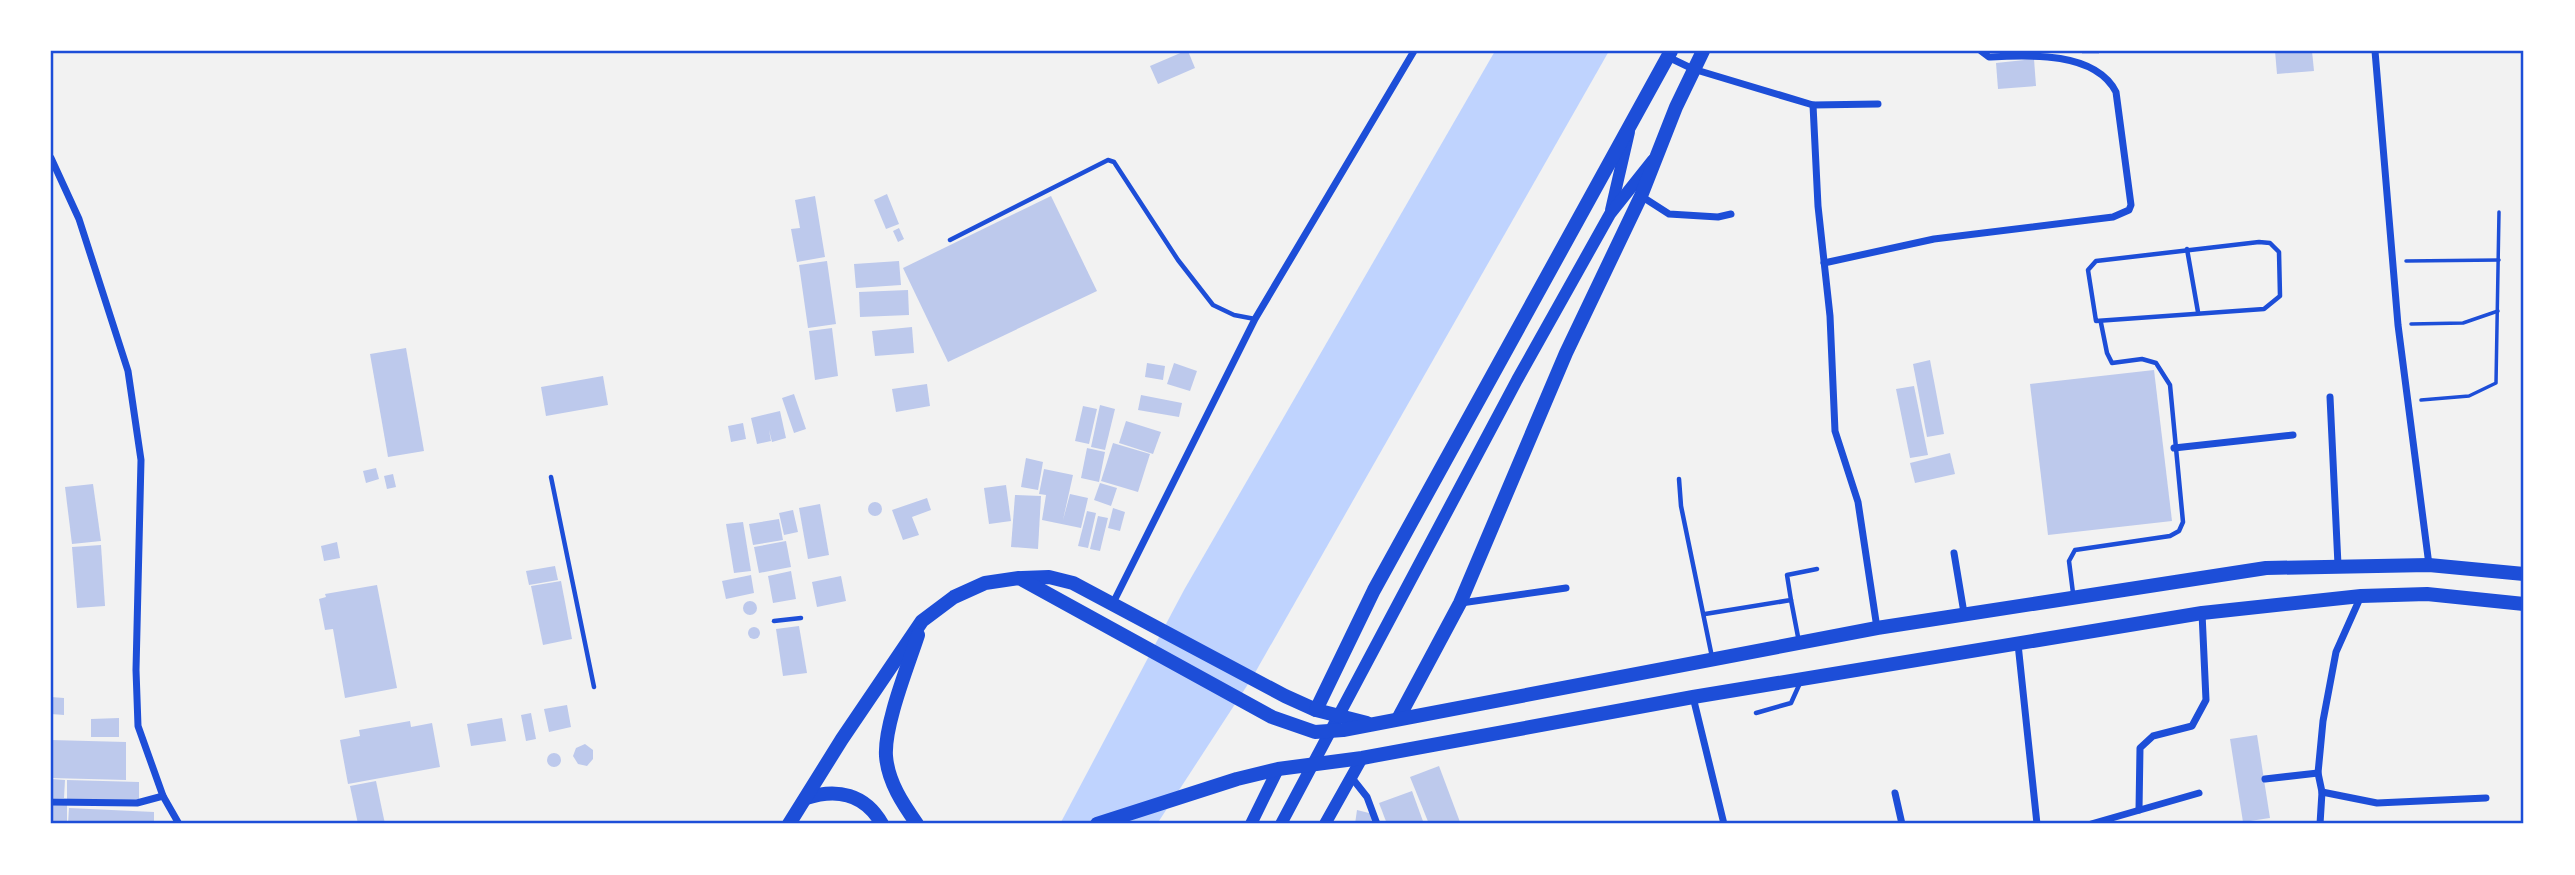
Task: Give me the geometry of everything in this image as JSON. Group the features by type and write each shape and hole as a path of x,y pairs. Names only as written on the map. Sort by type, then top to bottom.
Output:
{"main road":[{"path":"1398,719 1460,603 1566,353 1641,196 1693,69 1703,51"},
{"path":"1317,710 1374,590 1670,54"},
{"path":"1608,218 1630,128"},
{"path":"1281,824 1517,380 1608,218 1657,155"},
{"path":"1020,578 1272,717 1315,732 1375,724 1877,628 2266,568 2429,565 2524,573"},
{"path":"789,824 857,716 923,621 954,597 985,583 1020,578 1063,579 1285,696 1317,710 1375,724"},
{"path":"1097,824 1237,779 1278,769 1362,758 1693,697 2202,613 2361,596 2427,594 2524,604"},
{"path":"917,824 898,797 886,755 894,714 923,621"},
{"path":"1325,824 1362,758"},
{"path":"1251,824 1278,769"},
{"path":"806,798 827,792 848,794 868,805 882,824"}],"street":[{"path":"1112,603 1255,319 1414,51"},
{"path":"1824,263 1934,239 2113,217 2129,211 2131,205 2116,92 2101,71 2082,64 2019,55 1989,57 1981,51"},
{"path":"2375,51 2398,325 2429,565"},
{"path":"1670,54 1693,69 1813,105 1878,104"},
{"path":"1813,105 1830,316 1835,431 1857,502 1877,628"},
{"path":"51,158 79,219 124,356 135,408 142,468 136,670 138,726 163,796 179,824"},
{"path":"1641,196 1668,214 1718,217 1731,214"},
{"path":"2330,397 2338,565"},
{"path":"2174,448 2293,435"},
{"path":"1954,553 1964,613"},
{"path":"1460,603 1566,587"},
{"path":"2320,824 2322,792 2318,773 2323,721 2336,652 2361,596"},
{"path":"2139,810 2140,748 2153,736 2192,726 2206,700 2202,613"},
{"path":"2018,644 2037,824"},
{"path":"1693,697 1724,824"},
{"path":"2265,779 2318,773"},
{"path":"1352,778 1367,797 1377,824"},
{"path":"2322,792 2377,803 2486,798"},
{"path":"1895,793 1902,824"},
{"path":"2091,824 2199,793"},
{"path":"51,802 137,803 163,796"}],"lane":[{"path":"950,240 1108,160 1114,162 1178,260 1213,305 1234,315 1255,319"},
{"path":"2073,597 2069,561 2075,550 2170,536 2179,531 2183,512 2174,448 2170,385 2164,372 2155,363 2142,359 2112,363 2101,323 2094,316 2088,270 2090,266 2103,260 2259,242 2270,243 2280,252 2280,296 2264,309 2198,312 2101,323"},
{"path":"2187,249 2198,312"},
{"path":"551,477 594,687"},
{"path":"1679,479 1681,506 1713,660"},
{"path":"1799,643 1787,575 1817,569"},
{"path":"1705,614 1791,600"},
{"path":"774,621 801,618"},
{"path":"1756,713 1791,703 1802,679"}],"path":[{"path":"2408,402 2469,396 2494,387 2497,378 2499,212"},
{"path":"2392,262 2498,260"},
{"path":"2398,325 2463,323 2498,311"}],"water":[{"path":"1495,51 1609,51 1252,678 1157,824 1060,824 1184,590"}],"building":[{"path":"1188,51 1195,68 1158,84 1150,66"},
{"path":"2082,51 2099,51 2099,54 2082,54"},
{"path":"2275,51 2312,51 2314,71 2277,74"},
{"path":"2034,59 2036,86 1998,89 1996,63"},
{"path":"887,194 899,224 886,229 874,200"},
{"path":"815,196 825,257 797,262 791,229 800,228 795,200"},
{"path":"1051,196 1097,291 948,362 903,268"},
{"path":"899,228 904,239 898,242 893,231"},
{"path":"827,261 836,324 808,328 799,265"},
{"path":"899,261 901,285 856,288 854,264"},
{"path":"908,290 909,315 860,317 859,292"},
{"path":"912,327 914,353 875,356 872,331"},
{"path":"832,328 838,376 815,380 809,331"},
{"path":"406,348 424,451 388,457 370,354"},
{"path":"1930,360 1944,434 1927,437 1913,364"},
{"path":"1147,363 1165,366 1163,380 1145,377"},
{"path":"1174,363 1197,371 1190,391 1167,384"},
{"path":"2154,370 2172,521 2048,535 2030,384"},
{"path":"603,376 608,405 546,416 541,387"},
{"path":"927,384 930,406 896,412 892,389"},
{"path":"1914,386 1928,455 1910,458 1896,389"},
{"path":"794,394 806,429 794,433 782,398"},
{"path":"1141,395 1182,403 1179,417 1138,410"},
{"path":"1100,405 1115,409 1105,450 1091,447"},
{"path":"1083,406 1097,409 1089,444 1075,441"},
{"path":"780,411 786,438 772,442 769,430 771,441 757,444 751,418"},
{"path":"1126,421 1161,432 1153,454 1119,443"},
{"path":"743,423 746,439 731,442 728,426"},
{"path":"1113,443 1150,454 1138,492 1101,481"},
{"path":"1087,448 1105,452 1099,482 1081,478"},
{"path":"1950,453 1955,474 1915,483 1910,463"},
{"path":"1026,458 1043,462 1038,490 1021,487"},
{"path":"376,468 379,479 366,483 363,471"},
{"path":"1044,469 1073,475 1063,520 1070,494 1088,498 1081,528 1042,520 1046,495 1039,494"},
{"path":"393,474 396,487 387,489 384,476"},
{"path":"1100,483 1117,488 1111,506 1094,500"},
{"path":"93,484 101,541 72,544 65,487"},
{"path":"1006,485 1011,521 989,524 984,488"},
{"path":"1015,495 1041,496 1038,549 1011,547"},
{"path":"927,498 931,510 912,517 919,535 903,540 892,510"},
{"path":"872,502 878,502 882,509 878,516 872,516 868,512 868,506"},
{"path":"820,504 829,555 808,559 799,508"},
{"path":"1113,508 1125,512 1120,531 1108,528"},
{"path":"793,510 798,532 784,535 779,513"},
{"path":"1087,511 1096,513 1088,548 1078,546"},
{"path":"1098,516 1108,518 1100,551 1090,549"},
{"path":"779,519 783,540 753,545 749,524"},
{"path":"743,522 751,571 734,573 726,524"},
{"path":"786,541 791,567 759,573 754,547"},
{"path":"337,542 340,558 324,561 321,546"},
{"path":"101,545 105,606 77,608 72,547"},
{"path":"555,566 558,580 529,585 526,571"},
{"path":"791,571 796,599 773,603 768,576"},
{"path":"751,575 754,593 726,599 722,581"},
{"path":"841,576 846,601 817,607 812,582"},
{"path":"561,581 572,639 543,645 531,586"},
{"path":"377,585 397,688 345,698 333,629 325,630 319,599 326,597 325,594"},
{"path":"747,601 753,601 757,608 753,615 747,615 743,611 743,605"},
{"path":"799,626 807,673 783,676 776,629"},
{"path":"749,628 759,628 759,638 749,638"},
{"path":"51,697 64,698 64,715 51,714"},
{"path":"567,705 571,727 549,732 544,709"},
{"path":"531,713 536,739 526,741 521,715"},
{"path":"119,718 119,737 91,737 91,719"},
{"path":"502,718 506,741 471,746 467,724"},
{"path":"410,721 411,727 432,723 440,767 348,784 340,740 360,736 359,730"},
{"path":"2257,735 2270,818 2243,822 2230,739"},
{"path":"51,740 126,742 126,780 51,778"},
{"path":"585,744 593,750 593,759 587,766 578,764 573,756 576,748"},
{"path":"554,753 559,755 559,765 554,767 549,765 547,760 549,755"},
{"path":"1439,766 1460,822 1454,824 1429,824 1410,777"},
{"path":"51,779 65,780 64,798 51,798"},
{"path":"67,780 139,782 139,801 67,799"},
{"path":"376,781 385,824 358,824 350,786"},
{"path":"1412,791 1424,824 1387,824 1379,803"},
{"path":"51,805 67,805 67,824 51,824"},
{"path":"69,808 154,812 154,824 68,824"},
{"path":"1357,810 1373,814 1371,824 1355,824"}]}
